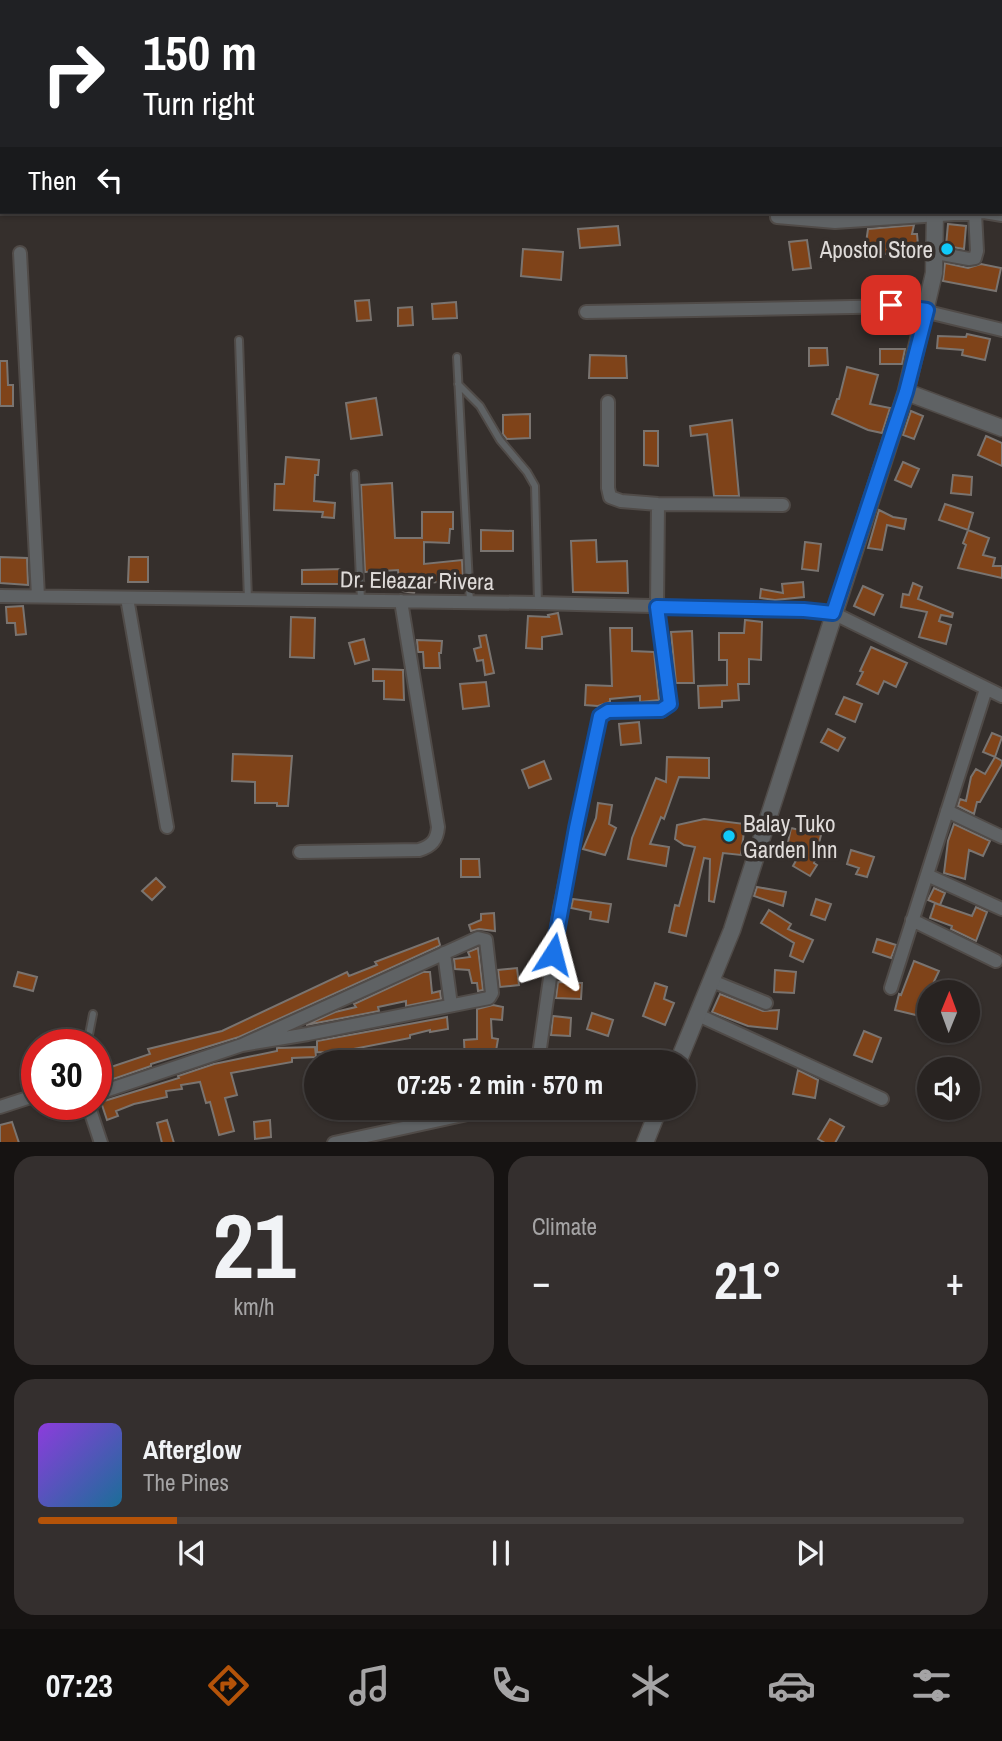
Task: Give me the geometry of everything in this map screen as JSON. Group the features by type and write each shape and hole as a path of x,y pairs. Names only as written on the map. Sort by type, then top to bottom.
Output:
{"street":[{"path":"683,1050 712,981 758,854 906,392 927,310 936,253 935,214 835,222 777,217"},
{"path":"936,253 975,258 975,214"},
{"path":"20,253 38,596"},
{"path":"586,312 891,305 927,310 1002,330"},
{"path":"906,392 1002,428"},
{"path":"608,402 610,497 621,501 658,504 783,505"},
{"path":"540,1050 560,908 599,720 603,713 608,711 661,710 670,704 657,607 658,504"},
{"name":"Dr. Eleazar Rivera","path":"0,596 537,603 833,613"},
{"path":"127,598 167,827"},
{"path":"300,852 419,850 427,847 438,836 401,601"},
{"path":"833,613 1002,696"},
{"path":"891,988 986,689"},
{"path":"947,811 1002,837"},
{"path":"927,875 1002,909"},
{"path":"912,920 996,961"},
{"path":"112,1089 242,1045 478,938 484,938 488,943 491,997 242,1045"},
{"path":"444,953 451,1005"},
{"path":"712,981 766,1003"},
{"path":"698,1015 882,1099"},
{"path":"0,1107 21,1100"},
{"path":"93,1120 101,1142"},
{"path":"339,1142 440,1120"},
{"path":"645,1142 654,1120"}],"lane":[{"path":"239,340 248,600"},
{"path":"457,357 470,602"},
{"path":"458,384 480,406 499,440 527,472 535,486 537,603"},
{"path":"355,474 361,600"},
{"path":"90,1029 93,1013"}],"building":[{"path":"948,224 966,226 964,249 946,246"},
{"path":"914,225 912,234 917,234 918,245 888,247 887,254 865,250 868,229"},
{"path":"618,226 620,245 580,248 578,229"},
{"path":"807,240 811,268 793,270 789,242"},
{"path":"523,249 563,252 561,280 521,276"},
{"path":"945,263 968,268 981,264 1001,268 996,291 943,281"},
{"path":"369,300 371,320 357,321 355,301"},
{"path":"456,302 457,318 433,319 432,304"},
{"path":"412,307 413,325 398,326 398,308"},
{"path":"967,334 990,339 985,360 962,355 963,350 937,348 938,336 966,337"},
{"path":"809,348 827,348 828,365 809,366"},
{"path":"880,349 905,349 902,364 880,364"},
{"path":"590,355 626,356 627,378 589,378"},
{"path":"0,361 7,361 8,385 13,385 13,406 0,406"},
{"path":"847,367 878,375 870,404 890,408 882,433 868,430 832,414 839,399"},
{"path":"376,398 382,435 351,439 346,403"},
{"path":"911,411 923,416 914,439 903,435"},
{"path":"530,414 530,438 507,439 503,434 503,415"},
{"path":"732,420 739,496 714,496 707,434 691,436 690,426"},
{"path":"644,431 658,431 658,466 644,465"},
{"path":"986,436 1002,443 1002,466 978,455"},
{"path":"286,457 319,460 318,475 315,475 314,501 335,503 334,518 322,517 323,512 274,510 275,484 284,484"},
{"path":"903,462 919,469 911,487 895,480"},
{"path":"953,475 972,477 971,495 951,493"},
{"path":"392,483 395,538 422,538 422,512 453,512 453,529 450,529 449,543 424,542 424,564 462,560 463,579 429,583 429,589 415,590 414,593 402,591 403,580 399,580 398,570 365,572 361,485"},
{"path":"945,504 973,513 968,530 939,520"},
{"path":"879,510 893,517 906,519 904,529 887,525 882,550 868,548"},
{"path":"481,530 513,531 513,551 481,551"},
{"path":"968,530 989,538 983,555 995,558 993,566 1002,566 1002,578 958,568"},
{"path":"596,540 597,562 627,561 628,593 573,592 571,541"},
{"path":"805,542 821,544 818,571 802,569"},
{"path":"0,557 27,558 28,585 0,583"},
{"path":"129,557 148,557 148,582 128,582"},
{"path":"344,569 344,584 302,584 302,570"},
{"path":"803,582 804,597 775,600 760,598 761,589 783,593 782,584"},
{"path":"913,583 922,587 918,599 953,613 952,617 941,615 939,621 951,625 946,644 919,637 927,612 901,607 903,594 909,595"},
{"path":"863,586 883,595 874,615 854,606"},
{"path":"23,606 26,634 16,635 15,623 7,623 6,607"},
{"path":"558,613 562,634 542,637 542,649 526,648 528,616 549,617 548,615"},
{"path":"291,617 315,618 314,658 290,657"},
{"path":"745,620 762,622 761,660 749,659 749,684 738,684 739,700 722,701 722,707 699,708 698,686 727,685 727,660 719,660 719,633 744,633"},
{"path":"610,628 632,628 632,651 654,652 659,700 640,702 640,696 610,699 610,702 598,706 585,705 586,685 612,686"},
{"path":"692,631 694,683 676,683 671,632"},
{"path":"486,635 494,673 485,675 483,660 477,661 474,649 481,647 479,636"},
{"path":"364,639 369,660 355,664 349,643"},
{"path":"417,640 442,641 439,653 440,668 424,668 423,652 418,652"},
{"path":"871,647 907,663 896,687 884,681 878,694 857,684"},
{"path":"373,669 403,670 404,700 384,699 384,681 373,681"},
{"path":"486,682 489,706 463,709 460,684"},
{"path":"844,697 862,704 855,722 836,714"},
{"path":"639,722 641,743 621,745 619,724"},
{"path":"828,729 845,738 838,751 821,742"},
{"path":"992,733 1002,737 995,757 983,752"},
{"path":"233,754 292,756 288,806 255,803 255,782 232,781"},
{"path":"667,757 709,758 709,778 679,777 664,819 661,817 650,844 669,847 666,866 628,859 632,838 656,778 666,782"},
{"path":"995,757 1002,761 1002,764 980,802 977,802 974,814 958,806 960,799 966,801 971,777 976,769 985,774"},
{"path":"544,761 551,779 529,788 522,770"},
{"path":"598,803 612,805 609,824 616,828 605,855 583,849 596,818"},
{"path":"704,819 745,824 741,855 723,853 714,902 709,901 710,859 704,858 686,936 669,932 675,905 679,906 695,847 684,845 675,839 677,825"},
{"path":"954,824 990,841 983,856 969,850 965,879 944,873 948,841"},
{"path":"791,828 821,835 814,863 817,865 810,876 793,866 802,850 787,847"},
{"path":"851,850 874,857 867,877 856,874 859,868 847,864"},
{"path":"461,859 479,859 480,877 461,877"},
{"path":"156,878 165,887 152,900 142,891"},
{"path":"757,887 786,892 783,906 754,896"},
{"path":"934,888 945,893 940,905 928,900"},
{"path":"573,899 611,904 608,922 590,919 591,912 571,908"},
{"path":"816,899 831,904 825,920 811,915"},
{"path":"935,903 972,916 976,907 987,912 976,941 951,929 952,926 930,918"},
{"path":"769,910 791,924 788,929 813,940 803,962 790,956 794,943 761,923"},
{"path":"494,913 495,931 471,931 469,925 481,920 481,914"},
{"path":"438,938 439,946 239,1037 151,1064 112,1079 112,1067 150,1054 148,1049 222,1031 347,972 349,976 377,965 375,962"},
{"path":"877,939 896,945 891,958 873,952"},
{"path":"478,948 483,990 478,991 477,983 472,983 469,970 455,969 454,959 470,957 468,952"},
{"path":"914,961 939,971 935,980 917,980 917,1015 895,1010 899,994 901,995"},
{"path":"517,968 519,985 500,987 498,970"},
{"path":"775,970 796,972 794,993 774,992"},
{"path":"18,972 37,977 33,991 14,986"},
{"path":"423,972 430,972 432,993 440,991 441,999 406,1006 406,1001 378,1007 379,1011 306,1025 335,1012 356,1007 354,1004"},
{"path":"558,982 582,983 581,999 556,998"},
{"path":"655,983 667,987 664,999 674,1003 665,1025 643,1016"},
{"path":"720,994 763,1011 779,1010 777,1029 748,1026 712,1012"},
{"path":"493,1005 503,1007 502,1020 491,1019 492,1038 498,1039 496,1050 464,1050 464,1040 477,1039 477,1009"},
{"path":"592,1013 613,1020 608,1036 587,1029"},
{"path":"553,1016 571,1018 570,1036 551,1035"},
{"path":"447,1017 448,1029 430,1030 410,1035 410,1038 348,1050 317,1050 317,1041"},
{"path":"864,1031 881,1038 872,1062 854,1055"},
{"path":"315,1047 315,1050 304,1050 304,1058 292,1058 292,1062 231,1073 237,1095 225,1098 234,1131 219,1135 210,1102 206,1103 200,1082 181,1085 182,1089 166,1091 167,1097 116,1111 118,1116 112,1118 112,1099 214,1064 277,1051 277,1048"},
{"path":"798,1070 818,1080 815,1098 793,1094"},
{"path":"830,1119 844,1127 836,1142 818,1139"},
{"path":"167,1120 174,1142 162,1142 157,1123"},
{"path":"270,1120 271,1137 255,1139 254,1122"},
{"path":"12,1122 19,1142 0,1142 0,1125"}],"place":[{"name":"Apostol Store","path":"947,249"},
{"name":"Balay Tuko Garden Inn","path":"729,836"}],"route":[{"path":"553,954 600,716 608,711 661,710 670,704 657,607 833,613 906,392 927,310 891,305"}]}
